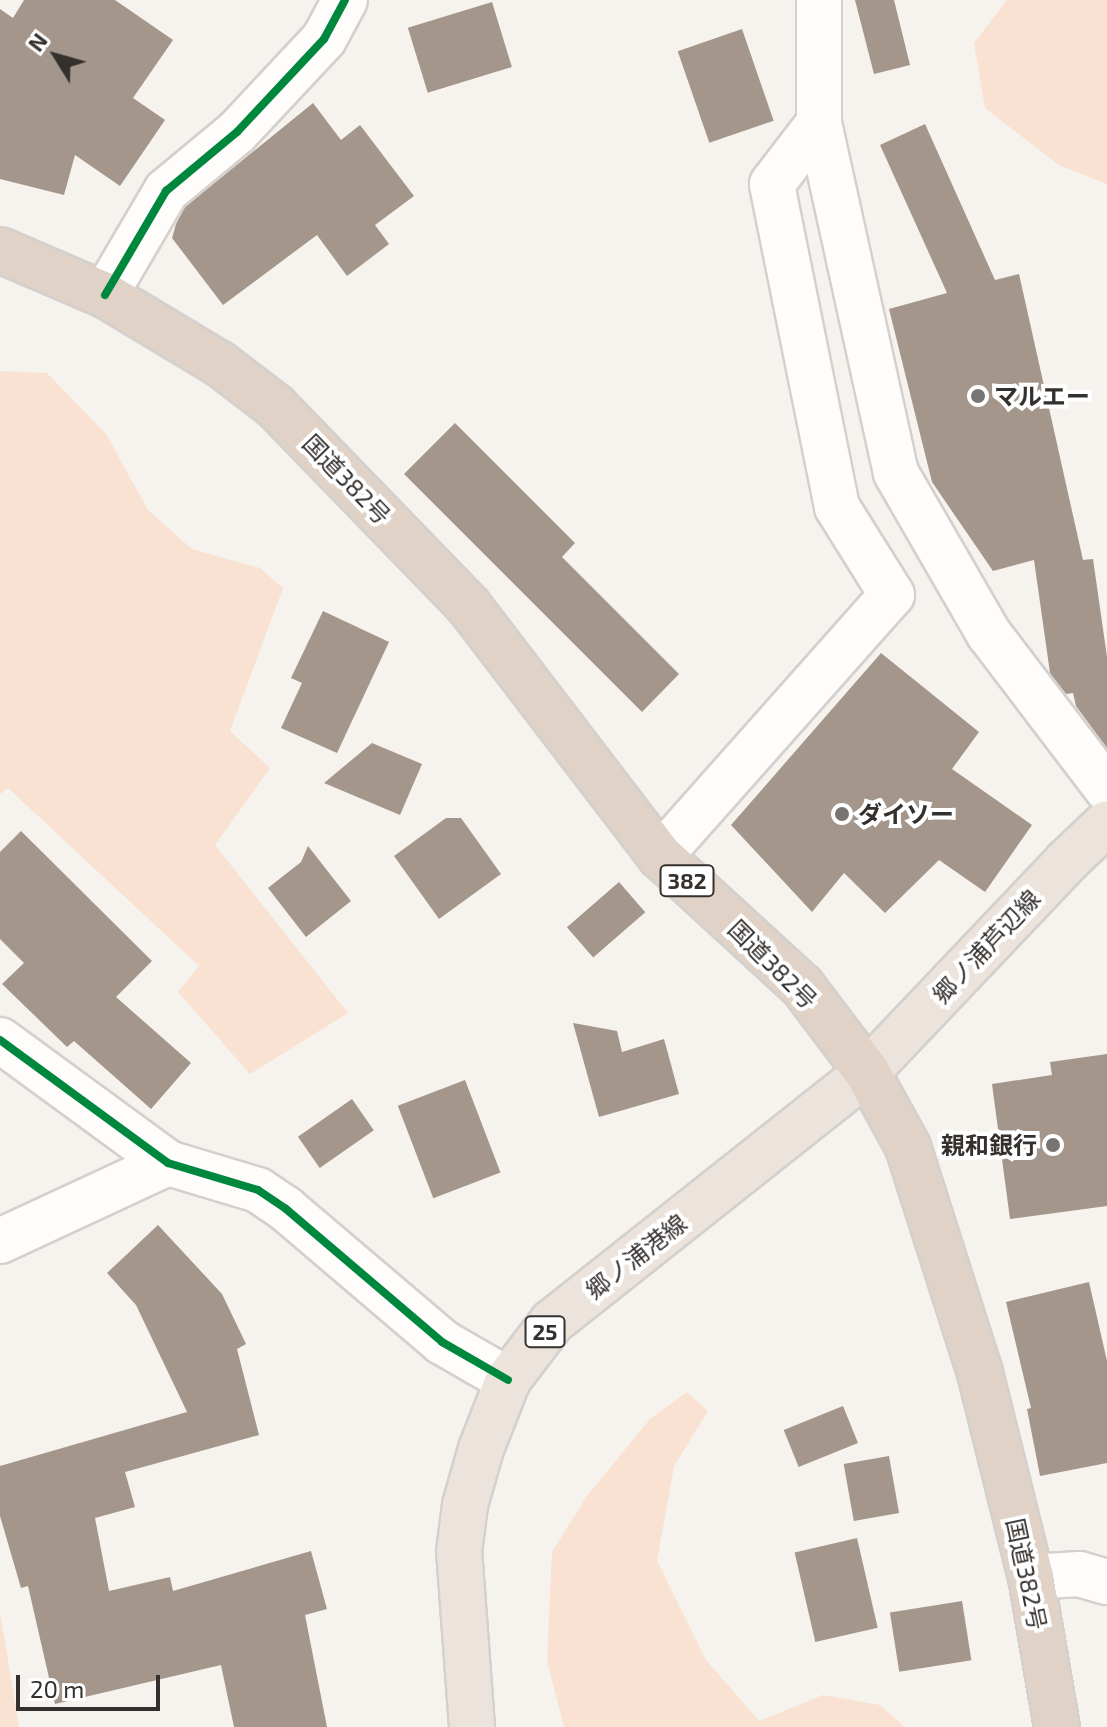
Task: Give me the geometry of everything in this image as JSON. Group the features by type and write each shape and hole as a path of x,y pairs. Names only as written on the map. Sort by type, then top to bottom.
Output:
{"highway":[{"name":"国道382号","path":"0,250 105,295 220,364 275,406 335,464 468,605 660,856 802,986 867,1072 908,1147 980,1373 1031,1577 1057,1727"}],"main road":[{"name":"郷ノ浦芦辺線","path":"867,1072 1067,861 1107,823"},
{"name":"郷ノ浦港線","path":"472,1727 459,1552 469,1491 508,1380 552,1322 867,1072"}],"street":[{"path":"819,0 819,123 896,473 989,634 1107,789"},
{"path":"105,295 166,191 237,132 324,39 329,6"},
{"path":"660,856 892,595 837,507 772,184 819,123"},
{"path":"0,1040 168,1163 258,1190 286,1209 442,1342 508,1380"},
{"path":"0,1241 168,1163"},
{"path":"1031,1577 1079,1574 1107,1582"}],"shaded area":[{"path":"1007,0 1107,0 1107,184 1059,165 985,108 974,43"},
{"path":"0,371 47,373 106,434 148,510 192,549 260,568 283,588 230,731 270,768 215,845 348,1013 250,1074 178,992 199,966 8,788 0,794"},
{"path":"687,1392 708,1411 674,1466 657,1561 706,1660 759,1721 823,1695 880,1705 905,1727 564,1727 547,1661 552,1552 587,1496 650,1419"},
{"path":"0,1612 19,1727 0,1727"}],"building":[{"path":"24,0 115,0 173,40 133,98 165,120 120,186 75,155 64,195 0,179 0,9 13,18"},
{"path":"855,0 894,0 910,65 874,74"},
{"path":"492,2 512,67 428,93 408,28"},
{"path":"742,29 774,121 709,143 678,51"},
{"path":"313,103 341,140 360,125 414,196 375,225 389,244 347,276 317,235 223,305 172,238 176,224 185,207"},
{"name":"マルエー","path":"925,124 995,280 1019,274 1083,560 1093,559 1107,657 1107,748 1076,706 1073,693 1066,694 1050,673 1034,560 993,571 932,482 889,309 947,293 880,145"},
{"path":"455,423 575,543 562,557 679,674 642,712 404,474"},
{"path":"323,611 389,642 337,753 281,728 302,683 291,678"},
{"path":"881,653 979,732 952,769 1032,825 985,892 939,860 885,913 844,873 812,912 731,825"},
{"path":"372,743 422,764 400,815 324,783"},
{"path":"446,818 461,818 501,874 439,919 394,856"},
{"path":"21,831 152,961 116,997 191,1063 151,1109 74,1041 67,1047 2,984 24,963 0,939 0,852"},
{"path":"308,846 351,901 306,937 268,888 301,862"},
{"path":"619,882 645,912 593,957 567,927"},
{"path":"573,1023 617,1031 622,1052 664,1039 679,1094 599,1117"},
{"name":"親和銀行","path":"1107,1054 1107,1206 1010,1219 992,1084 1052,1075 1050,1062"},
{"path":"465,1080 500,1172 433,1198 398,1106"},
{"path":"352,1099 374,1130 320,1168 298,1137"},
{"path":"158,1225 222,1294 246,1344 237,1349 259,1435 125,1472 135,1507 95,1518 109,1591 170,1577 173,1591 311,1551 327,1609 305,1615 327,1727 234,1727 221,1665 55,1704 28,1586 21,1588 0,1516 0,1466 187,1412 136,1305 107,1273"},
{"path":"1089,1282 1107,1361 1107,1463 1040,1476 1027,1409 1031,1408 1006,1302"},
{"path":"843,1406 858,1443 799,1467 784,1430"},
{"path":"889,1456 899,1513 854,1521 844,1464"},
{"path":"857,1538 878,1628 815,1642 795,1552"},
{"path":"962,1601 971,1660 899,1672 890,1612"}],"cycle path":[{"path":"105,295 166,191 237,132 324,39 345,0"},
{"path":"0,1040 168,1163 258,1190 286,1209 442,1342 508,1380"}],"place":[{"name":"マルエー","path":"978,396"},
{"name":"ダイソー","path":"842,814"},
{"name":"親和銀行","path":"1053,1145"}]}
